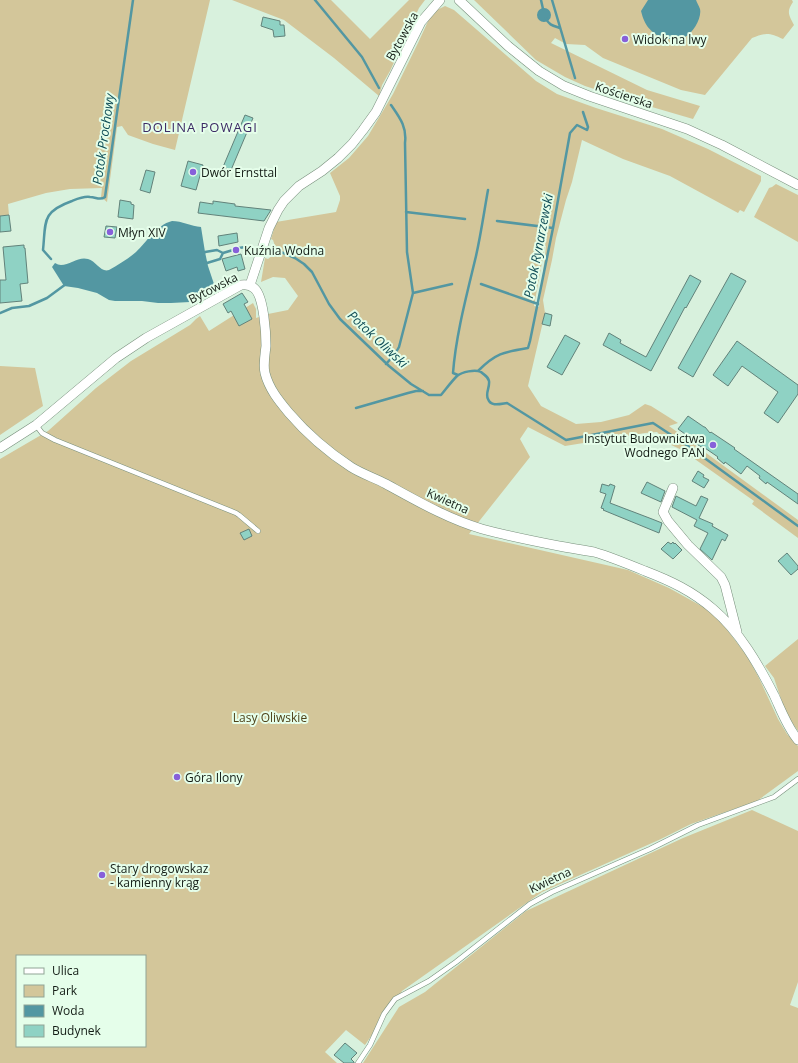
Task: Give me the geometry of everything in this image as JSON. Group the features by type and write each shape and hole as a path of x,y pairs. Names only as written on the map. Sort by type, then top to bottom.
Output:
{"street":[{"name":"Bytowska","path":"0,448 36,425 116,358 146,338 241,285 250,285 269,228 278,210 290,194 338,158 363,130 376,112 421,22 440,0"},
{"name":"Kościerska","path":"460,0 513,50 539,71 564,86 687,129 722,145 798,185"},
{"name":"Kwietna","path":"250,285 257,290 264,312 266,343 264,370 268,383 279,401 302,428 319,444 354,468 444,514 480,528 519,538 592,552 614,558 686,588 716,610 737,634 763,673 786,720 798,740"},
{"name":"Kwietna","path":"673,488 663,512 668,521 688,545 721,577 725,585 737,634"}],"lane":[{"path":"36,425 42,433 55,440 236,513 258,531"},
{"name":"Kwietna","path":"358,1063 370,1045 384,1014 395,999 429,981 451,966 530,904 552,892 650,849 698,825 774,797 798,779"}],"green space":[{"path":"0,0 210,0 175,150 128,135 122,126 117,127 107,202 101,197 102,188 70,189 46,193 8,204 9,215 0,216"},
{"path":"232,0 331,0 370,39 409,0 425,0 419,8 382,85 379,96 334,58 284,20"},
{"path":"474,0 792,0 793,2 789,14 794,25 783,39 775,35 768,34 752,38 705,95 681,90 603,58 585,45 566,44 555,38 551,43 647,90 700,106 693,119 585,86 565,77 536,60"},
{"name":"Lasy Oliwskie","path":"445,6 454,10 536,81 557,94 662,129 708,149 761,176 761,181 744,212 740,210 738,213 670,176 623,159 582,140 556,238 543,300 545,313 528,386 541,406 576,424 601,422 629,415 645,404 651,406 678,423 669,426 798,520 798,538 752,504 754,501 682,450 669,444 657,432 565,446 528,427 520,439 530,457 469,534 628,570 669,588 705,608 722,623 747,656 778,719 787,734 798,746 798,771 757,801 691,824 542,892 402,991 365,1045 346,1030 325,1052 337,1063 0,1063 0,459 48,431 96,388 131,361 190,325 200,316 209,331 253,303 256,309 256,318 288,310 298,296 285,278 273,277 261,282 265,258 268,259 273,255 275,246 273,240 271,239 276,222 336,212 340,196 330,173 349,158 368,136 393,94 430,17 437,10","holes":["546,246 539,307 534,306"]},
{"path":"776,184 798,195 798,242 754,217 769,188"},
{"path":"0,366 35,368 43,406 0,435"},
{"path":"798,639 798,731 786,714 774,678 765,666"},
{"path":"752,810 798,831 798,982 790,1005 798,1008 798,1063 363,1063 399,1007 425,992 526,911 683,838"}],"water":[{"path":"648,0 696,0 700,9 700,17 691,32 685,37 678,39 662,39 648,28 644,21 641,11"},
{"path":"544,8 549,10 551,15 549,20 544,22 539,20 537,15 539,10"},
{"path":"172,221 201,227 208,266 215,287 213,293 200,300 190,302 158,303 109,300 97,293 64,286 52,267 55,263 64,265 85,258 91,260 103,270 109,270 136,252 161,226"}],"building":[{"path":"263,17 280,21 280,25 284,25 285,36 274,37 273,30 261,26"},
{"path":"245,115 253,118 231,170 223,167"},
{"name":"Dwór Ernsttal","path":"188,161 203,165 196,190 181,186"},
{"path":"146,170 155,172 150,193 140,190"},
{"path":"120,200 131,202 131,204 134,205 133,219 118,217"},
{"path":"213,201 235,204 235,206 271,210 264,221 198,213 200,202 213,204"},
{"path":"9,215 11,231 0,232 0,216"},
{"name":"Młyn XIV","path":"106,226 117,227 115,238 104,237"},
{"path":"237,233 238,242 219,246 218,236"},
{"path":"24,245 28,283 20,284 22,301 0,303 0,280 6,280 3,247"},
{"path":"241,254 245,269 238,271 237,267 226,271 222,259"},
{"path":"731,273 746,281 693,377 678,368"},
{"path":"690,275 701,281 686,308 685,307 651,371 603,345 609,333 621,340 620,343 646,357"},
{"path":"242,293 248,302 244,304 252,319 239,326 231,311 228,313 223,304"},
{"path":"545,313 552,315 550,326 542,324"},
{"path":"565,335 580,343 562,375 547,367"},
{"path":"737,341 798,385 798,394 778,423 764,413 778,392 742,366 728,386 713,375"},
{"name":"Instytut Budownictwa Wodnego PAN","path":"688,416 798,494 798,504 767,482 766,484 759,478 760,476 747,466 741,474 725,462 724,464 717,458 718,457 694,442 695,441 678,429"},
{"path":"698,471 704,475 703,477 709,480 704,488 692,481"},
{"path":"647,482 665,491 661,502 641,493"},
{"path":"602,484 609,486 610,484 615,486 610,503 662,523 659,533 603,510 604,509 601,508 606,494 600,492"},
{"path":"676,496 696,506 701,496 708,499 699,518 713,524 712,526 728,535 725,541 722,539 712,560 700,549 708,533 694,526 697,520 672,507"},
{"path":"249,529 252,536 244,540 240,533"},
{"path":"668,542 671,544 673,542 674,544 675,543 682,550 673,559 661,549"},
{"path":"787,553 798,566 798,569 791,575 778,561"},
{"path":"345,1043 357,1053 351,1059 354,1063 344,1063 334,1055"}],"waterway":[{"name":"Potok Prochowy","path":"51,259 43,250 45,225 50,214 62,205 81,198 92,197 100,199 105,197 133,0"},
{"path":"315,0 362,57 379,88"},
{"path":"541,0 543,9"},
{"name":"Potok Rynarzewski","path":"552,0 575,78"},
{"path":"546,18 550,24 560,28"},
{"path":"386,364 399,347 413,293 407,252 405,132 400,119 391,105"},
{"name":"Potok Rynarzewski","path":"478,371 490,360 501,354 528,348 553,228 570,133 577,125 587,130 588,127 583,112"},
{"path":"458,375 453,373 454,358 462,314 478,248 488,190"},
{"path":"406,212 465,219"},
{"path":"497,221 553,228"},
{"name":"Potok Oliwski","path":"239,248 251,246"},
{"name":"Potok Oliwski","path":"274,249 295,258 304,264 312,272 329,304 340,319 389,366 411,384 429,395 441,395 457,376 469,371 478,371 488,379 489,384 487,397 489,402 493,404 507,403 566,440 653,423 688,446 798,526"},
{"name":"Potok Oliwski","path":"203,254 205,252 217,250 223,253 233,250"},
{"name":"Potok Oliwski","path":"204,262 207,263 220,259 223,253"},
{"name":"Potok Oliwski","path":"0,313 12,308 29,306 47,298 66,284"},
{"path":"413,293 452,284"},
{"path":"481,284 538,304"},
{"path":"356,408 408,393 423,391"}],"place":[{"name":"Widok na lwy","path":"625,39"},
{"name":"Dwór Ernsttal","path":"193,172"},
{"name":"Młyn XIV","path":"110,232"},
{"name":"Kuźnia Wodna","path":"236,250"},
{"name":"Instytut Budownictwa Wodnego PAN","path":"713,445"},
{"name":"Góra Ilony","path":"177,777"},
{"name":"Stary drogowskaz - kamienny krąg","path":"102,875"}],"district":[{"name":"DOLINA POWAGI","path":"200,127"}]}
